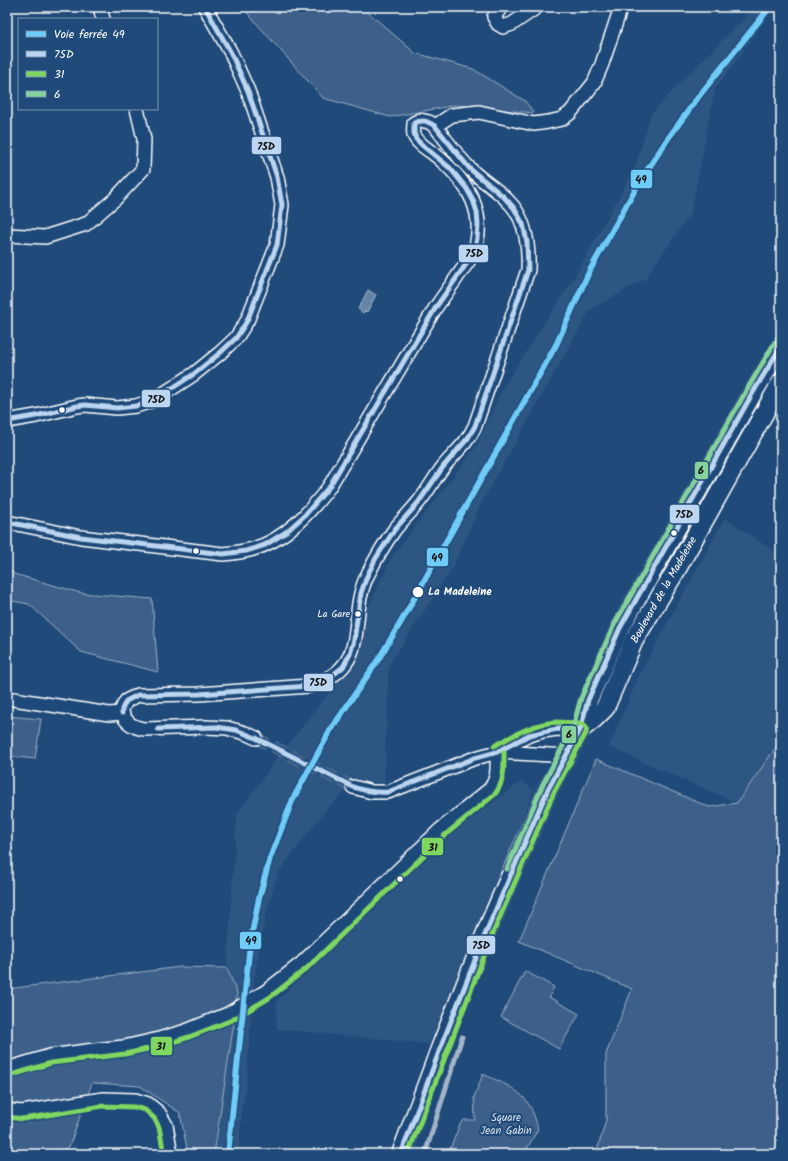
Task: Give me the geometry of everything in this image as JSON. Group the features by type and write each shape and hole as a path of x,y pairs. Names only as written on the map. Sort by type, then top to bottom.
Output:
{"street":[{"path":"100,7 103,18"},
{"path":"7,422 30,418 77,406 84,405 117,408 136,406 154,400 194,374 220,353 236,338 247,321 277,245 282,205 277,177 248,91 231,52 205,7"},
{"path":"501,7 494,17 498,24 503,27 512,24 537,7"},
{"path":"436,126 452,116 479,112 534,124 555,121 566,116 582,99 594,83 621,7"},
{"path":"7,235 45,237 86,224 115,199 143,169 144,139 137,110"},
{"path":"7,522 81,537 223,554 254,549 277,538 289,529 316,504 329,487 436,307 474,253 479,229 478,217 472,198 464,185 440,158 420,143 414,135 414,123 420,120 429,122 436,126 470,169 510,202 522,221 528,253 528,270 524,284 472,432 462,447 446,463 420,500 395,529 373,564 362,588 358,608 355,642 348,658 338,672 323,682 309,686 199,694 138,695 126,701 122,709 122,713 129,723 138,728 227,728 256,738"},
{"name":"Boulevard de la Madeleine","path":"401,1154 440,1049 487,930 544,797 580,730 588,700 620,628 751,396 781,346"},
{"name":"Boulevard de la Madeleine","path":"580,730 605,708 634,640 675,572 781,383"},
{"path":"7,698 109,714 122,713"},
{"path":"353,787 372,792 388,792 475,758 496,752 529,735 557,729 580,730"},
{"path":"496,752 567,756"},
{"path":"7,1069 50,1056 124,1047 186,1032 228,1014 265,992 302,964 440,830 490,789 494,784 497,774 496,752"},
{"path":"7,1109 22,1112 103,1099 135,1100 148,1104 159,1113 166,1125 171,1154"}],"shaded area":[{"path":"755,7 776,7 715,89 691,213 645,279 590,310 482,502 453,567 389,665 384,783 358,782 328,807 278,873 265,918 254,979 246,1088 242,1106 239,1154 214,1154 237,993 227,968 237,814 277,758 339,680 354,651 363,629 363,619 391,558 476,447 501,391 575,276 634,170 651,114"},
{"path":"368,290 376,295 367,312 365,311 363,313 358,309"},
{"path":"725,518 781,556 781,740 737,803 609,747 640,673"},
{"path":"522,781 533,790 487,916 430,1044 277,1029 276,1002 351,927 458,828"}],"green space":[{"path":"242,7 362,7 415,53 473,69 525,101 534,113 457,105 390,117 323,98"},
{"path":"7,567 14,574 81,593 152,599 158,672 81,652 29,604 7,600"},
{"path":"7,716 41,719 35,759 7,756"},
{"path":"781,740 781,1154 596,1154 606,1120 606,1054 632,989 519,941 596,759 709,807 737,803"},
{"path":"180,967 227,968 237,993 214,1154 188,1154 180,1113 140,1086 92,1083 69,1147 52,1154 7,1154 7,989"},
{"path":"525,971 554,987 549,997 579,1014 559,1049 501,1017"},
{"name":"Square Jean Gabin","path":"483,1074 512,1088 525,1099 530,1107 535,1117 538,1129 524,1154 448,1154 460,1124 464,1120 475,1120 474,1097"}],"waterway":[{"path":"425,1154 462,1037"}],"tunnel":[{"path":"256,738 353,787"}],"rail line":[{"name":"49","path":"228,1154 250,943 259,898 270,858 293,799 330,731 378,660 401,622 556,345 589,272 640,181 699,96 770,7"}],"transit line":[{"name":"75D","path":"7,421 77,406 85,405 117,408 136,406 154,400 194,374 220,353 236,338 247,321 277,245 282,205 277,177 248,91 231,53 205,7"},
{"name":"75D","path":"7,522 81,537 223,554 246,551 265,545 286,532 305,515 329,487 436,307 474,253 478,225 477,212 473,200 467,189 450,168 416,139 414,133 414,123 425,121 435,126 470,169 504,197 514,208 523,224 527,242 528,270 475,426 468,438 443,467 418,503 395,529 376,558 361,593 354,640 350,654 343,667 329,678 309,686 199,694 138,695 126,701 122,709 122,713"},
{"name":"6","path":"507,869 542,786 573,727 581,698 614,625 775,342"},
{"name":"75D","path":"401,1154 440,1049 487,930 548,789 580,730 588,700 620,628 751,396 781,346"},
{"name":"31","path":"408,1154 493,933 554,792 586,733 586,726 579,723 549,723 524,730 494,746"},
{"name":"75D","path":"158,729 216,727 236,730 256,738 353,787 362,790 384,792 388,792 475,758 497,752 529,735 557,729 580,730"},
{"name":"31","path":"9,1076 51,1063 125,1054 161,1046 232,1020 269,998 306,969 445,835 495,794 501,784 504,768 504,752"},
{"name":"31","path":"7,1117 23,1119 103,1106 134,1107 145,1110 154,1118 159,1127 164,1154"}],"place":[{"name":"La Madeleine","path":"418,592"},
{"name":"La Gare","path":"358,614"}]}
